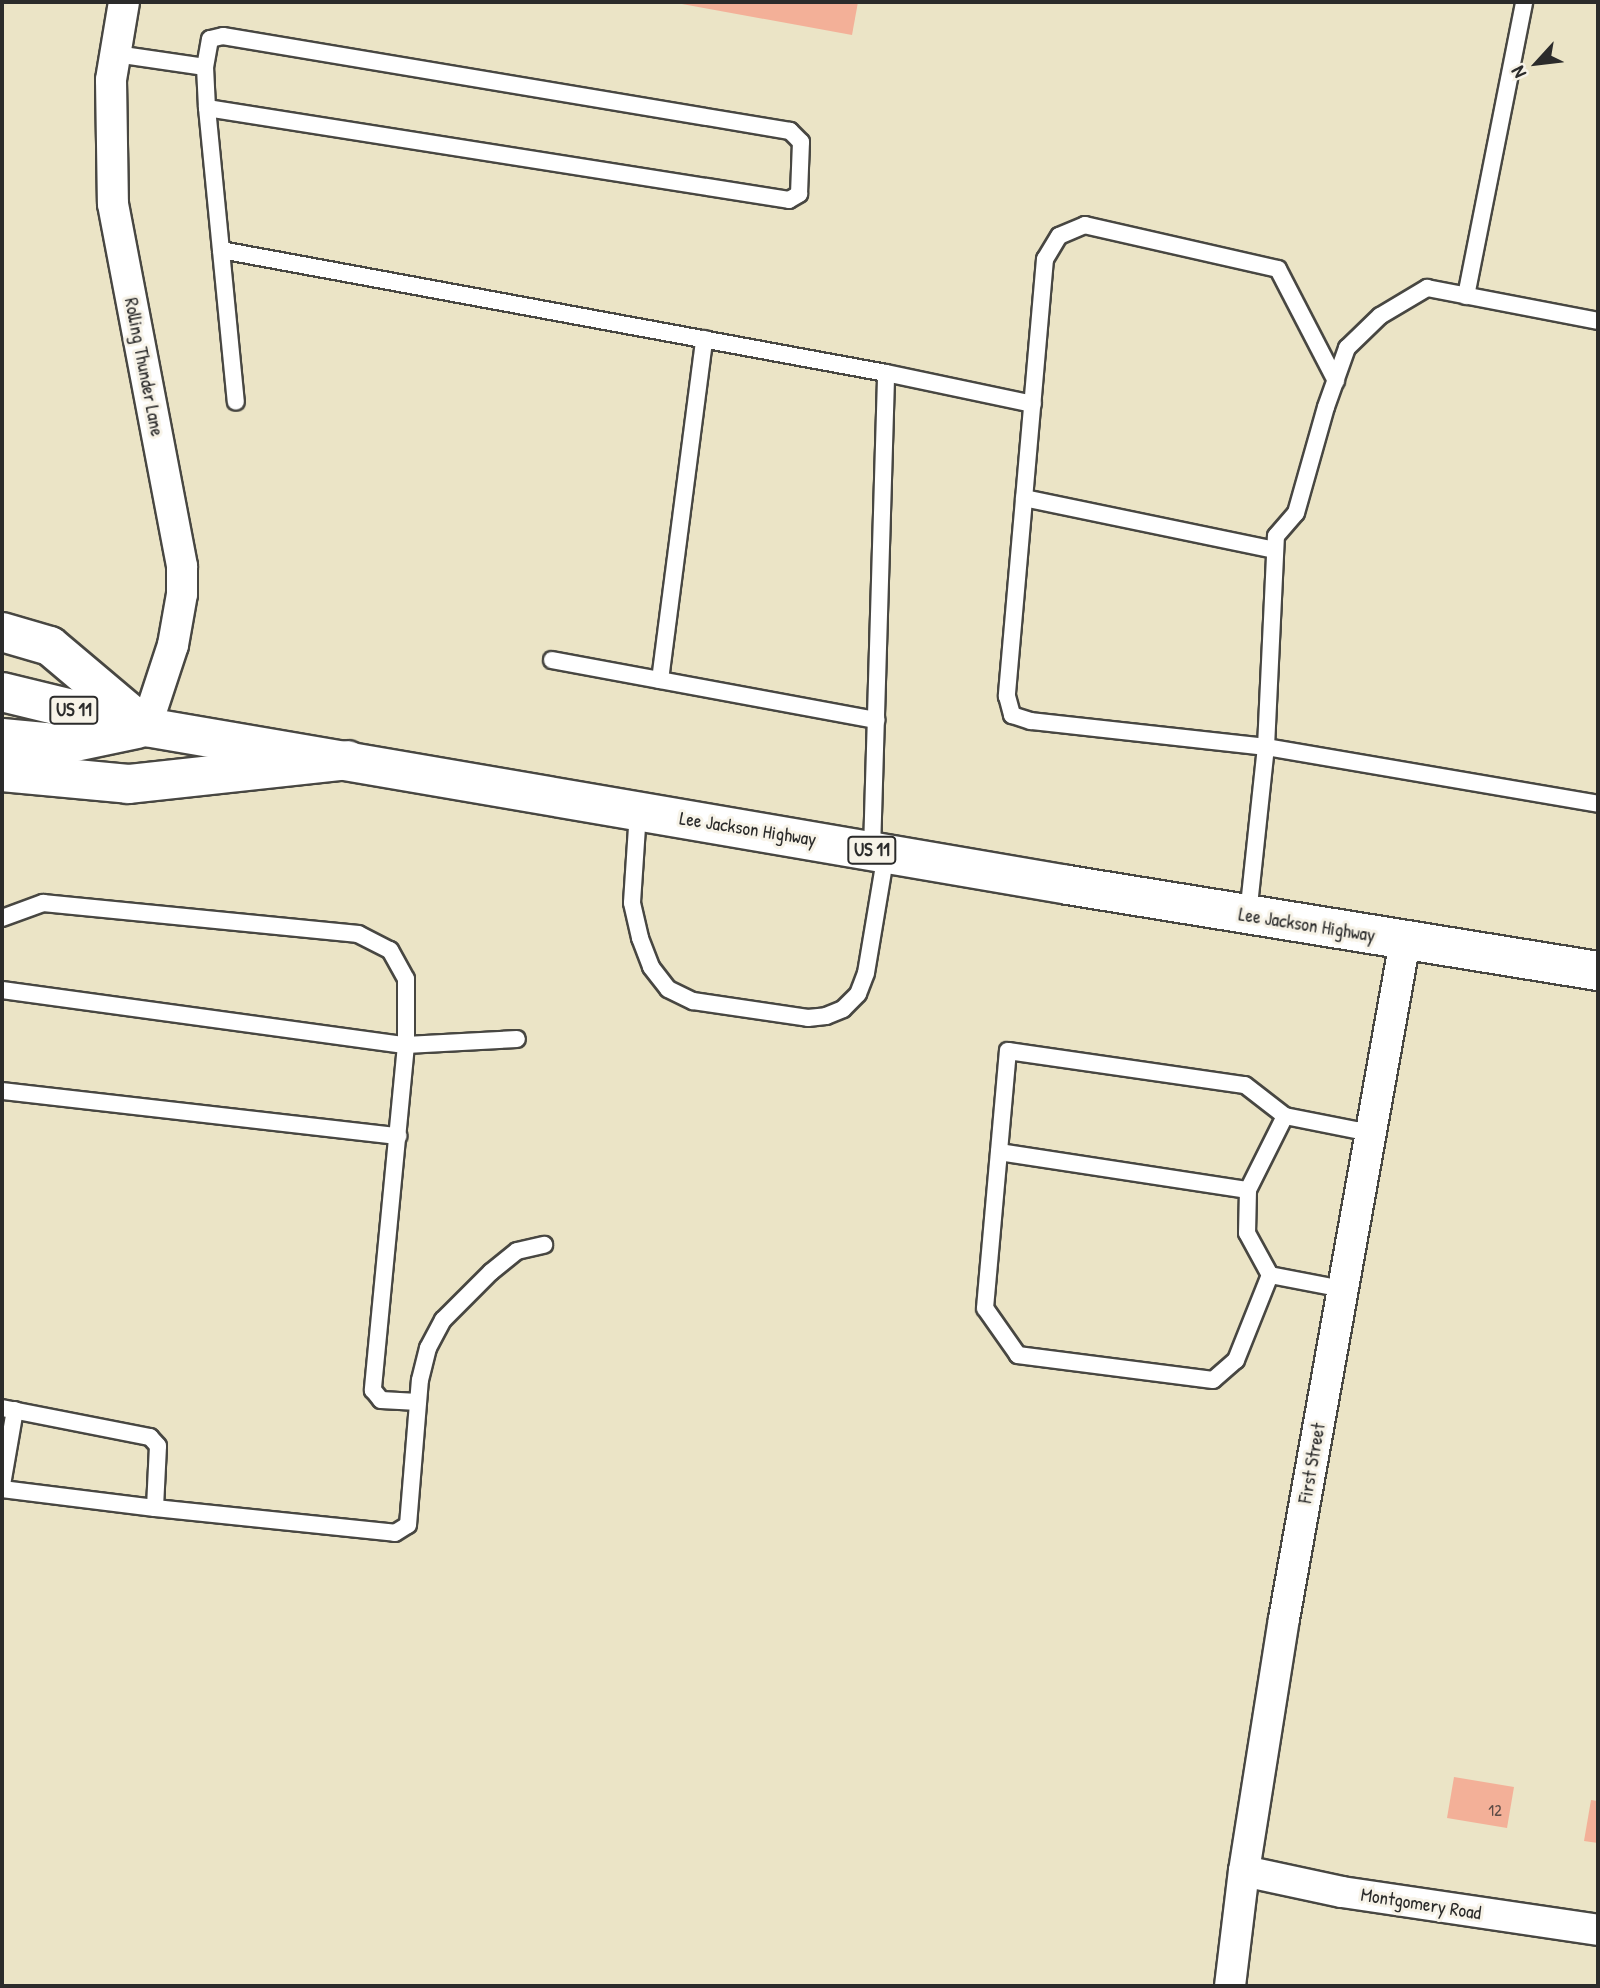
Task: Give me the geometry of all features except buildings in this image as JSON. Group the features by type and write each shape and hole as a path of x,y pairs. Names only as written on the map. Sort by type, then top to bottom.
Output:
{"main road":[{"path":"2,632 50,646 146,727"},
{"name":"Lee Jackson Highway","path":"2,692 146,727 1248,915 1598,971"},
{"name":"Lee Jackson Highway","path":"2,738 66,744 146,727"},
{"path":"2,772 128,784 348,760"}],"street":[{"name":"Rolling Thunder Lane","path":"124,2 111,80 114,204 182,566 182,594 173,645 146,727"},
{"name":"First Street","path":"1230,1986 1244,1871 1405,941"},
{"name":"Montgomery Road","path":"1244,1871 1342,1892 1598,1930"}],"lane":[{"path":"1466,296 1524,2"},
{"path":"207,108 789,200 799,194 801,142 790,131 223,36 210,39 205,67 207,108 236,402"},
{"path":"116,54 205,67"},
{"path":"1336,381 1278,269 1085,225 1059,236 1045,259 1007,696 1012,715 1031,721 1266,747 1598,804"},
{"path":"221,250 886,373 1033,404"},
{"path":"1248,915 1266,747 1276,536 1296,513 1347,348 1380,316 1427,288 1598,321"},
{"path":"660,680 704,339"},
{"path":"638,811 632,903 640,938 651,967 668,989 693,1001 808,1018 826,1016 842,1009 858,994 866,973 879,851 876,719 886,373"},
{"path":"1024,498 1274,550"},
{"path":"552,660 876,719"},
{"path":"2,918 43,903 358,934 390,950 406,979 406,1045 373,1390 382,1400 418,1402"},
{"path":"2,990 406,1045 517,1039"},
{"path":"1270,1276 1236,1360 1213,1380 1018,1354 985,1308 1008,1051 1245,1084 1285,1116 1371,1133"},
{"path":"2,1091 398,1136"},
{"path":"1270,1276 1247,1233 1248,1190 1285,1116"},
{"path":"999,1152 1248,1190"},
{"path":"156,1508 158,1446 150,1437 8,1409 2,1487 156,1508 395,1533 408,1525 418,1402 428,1348 443,1320 517,1251 544,1245"},
{"path":"1270,1276 1343,1289"}]}
